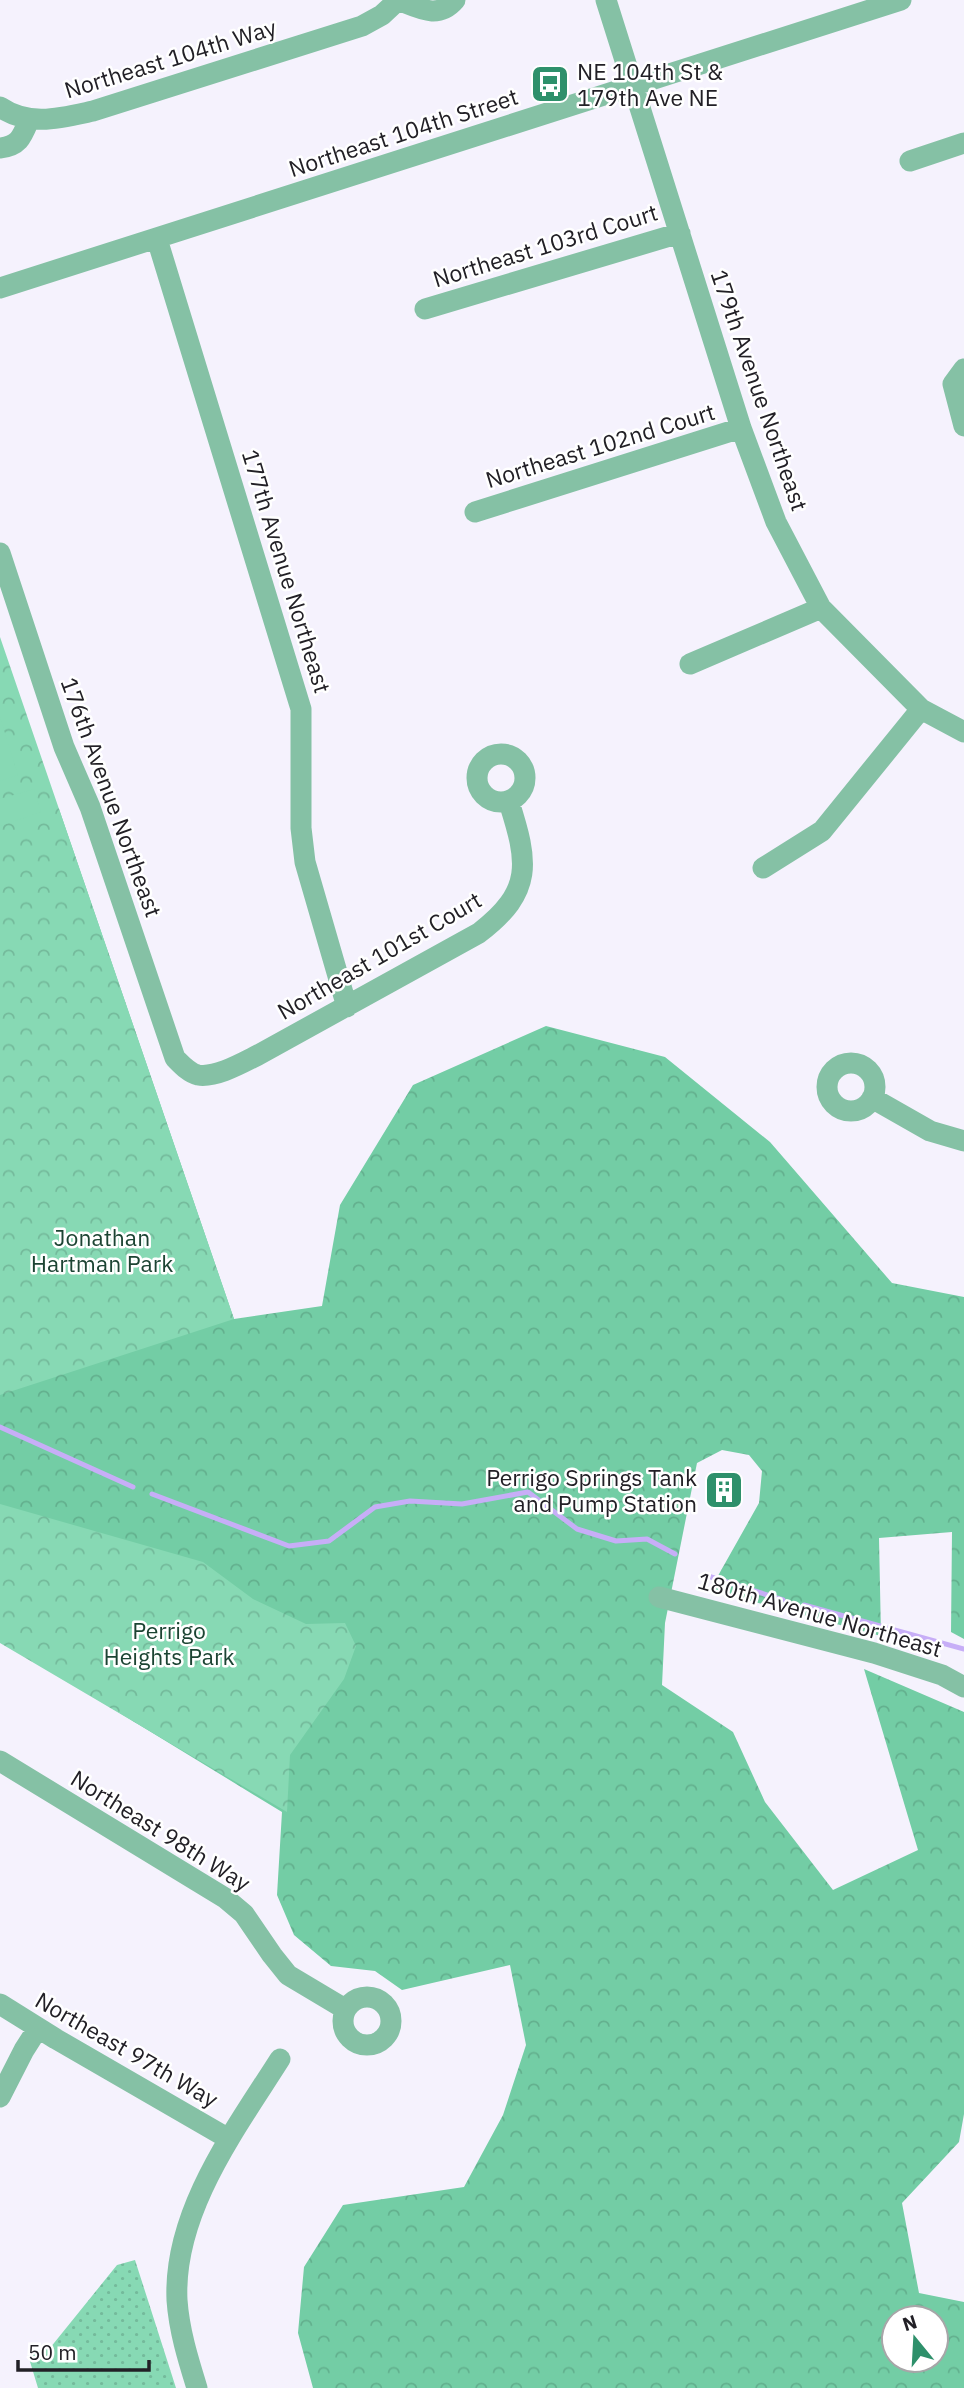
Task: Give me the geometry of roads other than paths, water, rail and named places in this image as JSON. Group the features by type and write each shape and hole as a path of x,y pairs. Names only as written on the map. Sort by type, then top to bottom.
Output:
{"street":[{"name":"Northeast 104th Way","path":"4,110 29,120 62,118 93,111 362,26 382,15 398,0 432,12 449,7 456,0"},
{"name":"179th Avenue Northeast","path":"606,0 741,428 776,522 821,608 921,709 964,732"},
{"name":"Northeast 104th Street","path":"0,288 901,0"},
{"path":"0,148 12,146 21,140 29,120"},
{"path":"910,161 964,143"},
{"name":"Northeast 103rd Court","path":"425,309 680,233"},
{"name":"177th Avenue Northeast","path":"157,239 301,709 301,828 305,862 347,1007"},
{"path":"964,369 953,384 964,425"},
{"name":"Northeast 102nd Court","path":"475,512 741,428"},
{"name":"176th Avenue Northeast","path":"0,553 64,747 90,807 175,1058"},
{"path":"690,664 821,608"},
{"path":"763,868 822,831 921,709"},
{"name":"Northeast 101st Court","path":"175,1058 186,1069 198,1075 226,1070 347,1007 479,933 500,917 514,898 524,872 521,841 509,802"},
{"path":"872,1098 930,1130 964,1141"},
{"name":"180th Avenue Northeast","path":"659,1597 874,1653 942,1675 964,1687"},
{"name":"Northeast 98th Way","path":"0,1761 225,1898 244,1914 288,1975 345,2009"},
{"name":"Northeast 97th Way","path":"0,2004 229,2139"},
{"path":"0,2097 6,2081 38,2028"},
{"path":"197,2388 181,2333 177,2298 188,2220 229,2139 280,2059"}],"waterway":[{"path":"0,1427 133,1487"},
{"path":"152,1494 289,1546 329,1541 375,1507 410,1501 462,1504 528,1492 577,1529 616,1541 647,1539 675,1554"},
{"path":"705,1575 783,1600"},
{"path":"804,1605 964,1649"}],"place":[{"name":"NE 104th St & 179th Ave NE","path":"550,84"},
{"name":"Perrigo Springs Tank and Pump Station","path":"724,1490"}],"park label":[{"name":"Jonathan Hartman Park","path":"102,1250"},
{"name":"Perrigo Heights Park","path":"169,1643"}]}
